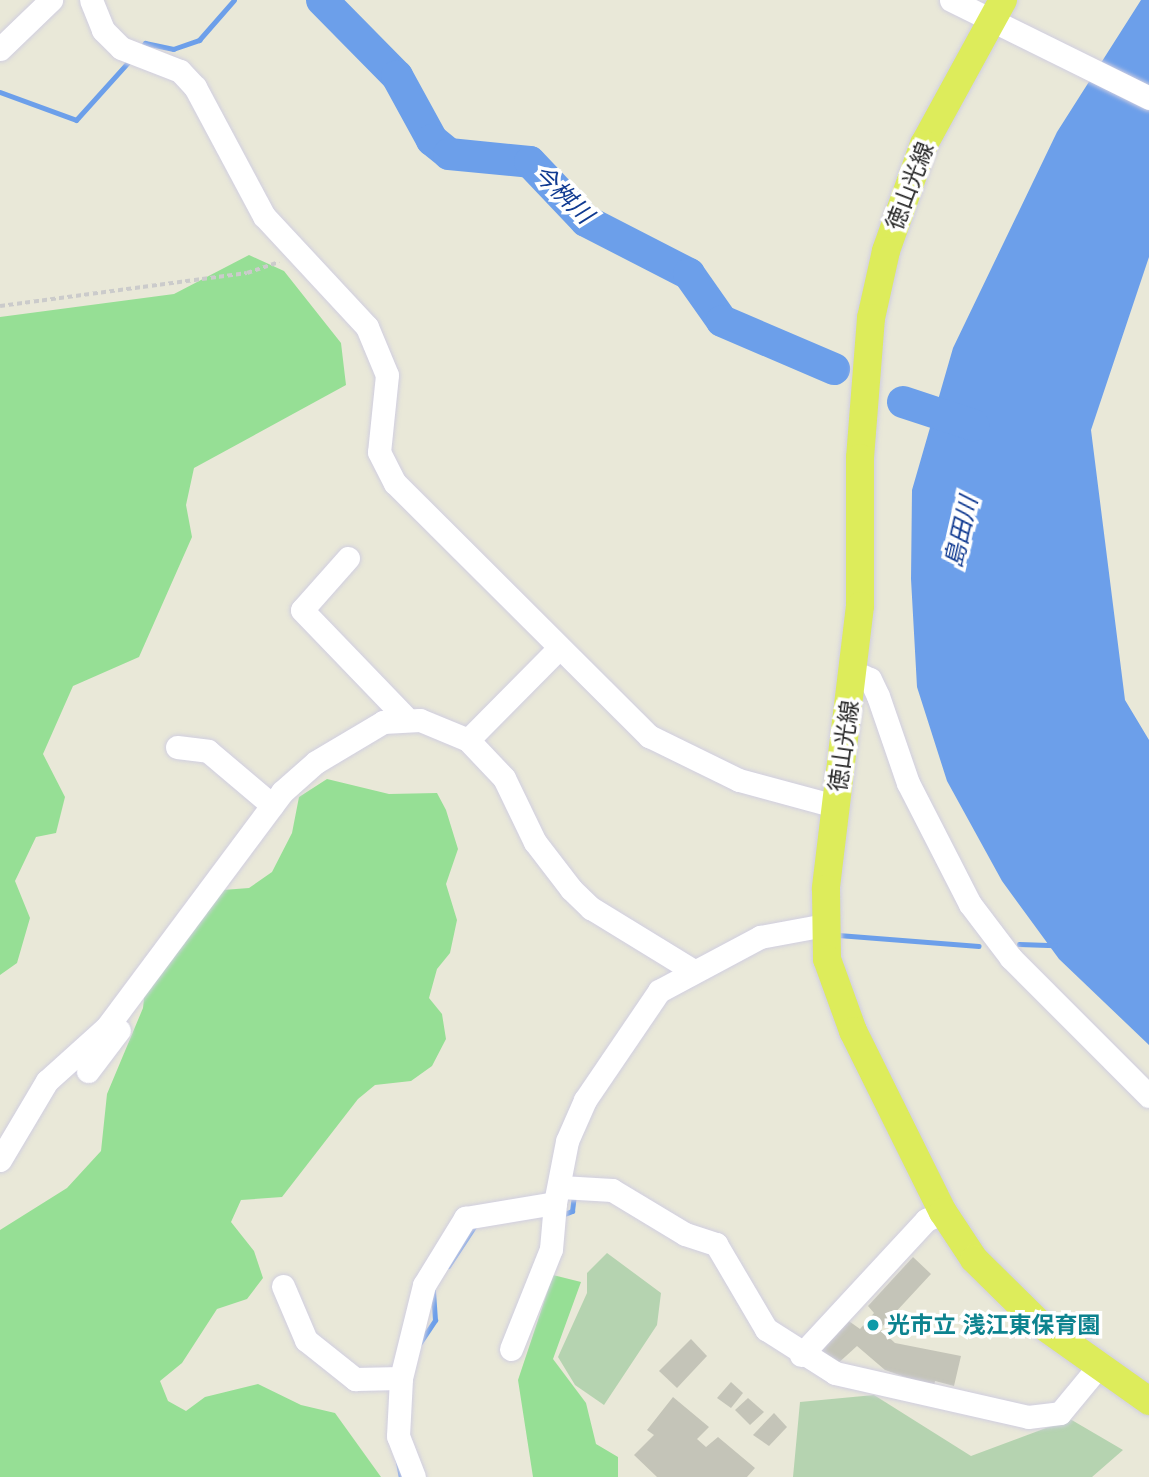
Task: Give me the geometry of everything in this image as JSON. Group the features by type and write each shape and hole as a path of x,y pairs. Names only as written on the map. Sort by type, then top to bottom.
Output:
{"main road":[{"name":"徳山光線","path":"1001,18 924,144 886,251 871,318 854,672 835,806 825,925 836,991 943,1212 1001,1288 1098,1367 1149,1401"}],"street":[{"path":"0,49 51,0"},
{"path":"92,0 103,30 121,48 180,71 195,87 264,216 298,256 367,327 379,349 387,375 379,452 384,468 558,649 649,736 738,780 835,806"},
{"path":"951,0 1001,18 1149,98"},
{"path":"348,558 302,610 406,718 468,740 504,778 535,842 571,889 591,908 694,971"},
{"path":"468,740 558,649"},
{"path":"854,672 870,679 908,783 970,904 1011,958 1149,1096"},
{"path":"0,1160 47,1081 107,1027 136,982 272,805 347,741 383,722 406,718"},
{"path":"177,747 208,751 272,805"},
{"path":"511,1349 551,1249 567,1141 584,1100 649,1000 694,971 781,930 825,925"},
{"path":"88,1071 130,1013 136,982"},
{"path":"414,1477 398,1436 401,1378 424,1284 465,1218 558,1195 612,1190 685,1234 716,1244 766,1329 801,1355 835,1373 1028,1417 1060,1413 1098,1367"},
{"path":"801,1355 926,1220 943,1212"},
{"path":"283,1286 306,1340 355,1379 401,1378"}],"path":[{"path":"0,306 247,273 298,256"}],"green space":[{"path":"249,255 284,271 341,343 346,385 194,468 186,505 192,537 139,657 73,686 43,754 65,797 56,833 36,837 15,881 30,918 17,963 0,975 0,317 174,294"},
{"path":"327,779 389,794 437,793 446,810 458,849 446,884 457,920 450,953 437,969 429,998 442,1014 446,1039 432,1066 411,1081 375,1085 358,1099 282,1197 241,1200 231,1222 254,1251 263,1278 247,1299 217,1309 182,1363 160,1381 168,1401 186,1411 205,1397 258,1384 301,1405 335,1413 381,1477 0,1477 0,1230 67,1188 101,1151 107,1094 143,1008 146,979 223,890 249,888 272,872 292,833 299,797"},
{"path":"607,1253 661,1293 657,1325 604,1405 575,1385 558,1357 587,1293 587,1273"},
{"path":"553,1275 581,1282 553,1359 586,1403 596,1444 618,1457 618,1477 533,1477 518,1380"},
{"path":"874,1395 971,1456 1070,1419 1123,1450 1092,1477 793,1477 800,1402"}],"water":[{"name":"島田川","path":"1141,0 1149,0 1149,257 1091,430 1125,700 1149,740 1149,1045 1059,959 1002,881 947,781 917,687 911,579 912,490 953,348 1057,132"}],"building":[{"name":"光市立 浅江東保育園","path":"913,1257 931,1274 880,1329 895,1343 961,1356 954,1386 935,1381 934,1387 885,1370 857,1346 835,1366 817,1350 846,1319 860,1329 874,1313 868,1306"},
{"path":"691,1339 707,1356 677,1388 659,1371"},
{"path":"731,1382 743,1393 731,1408 717,1398"},
{"path":"673,1397 709,1427 697,1439 706,1447 718,1437 755,1468 747,1477 657,1477 634,1455 654,1435 647,1430"},
{"path":"748,1398 764,1412 750,1425 735,1410"},
{"path":"774,1413 787,1427 769,1446 753,1435"}],"waterway":[{"path":"140,49 145,43 173,49 199,40 234,0"},
{"name":"今桝川","path":"322,0 397,76 432,140 449,154 530,162 586,221 689,274 722,321 834,369"},
{"path":"0,92 76,120 131,59"},
{"name":"今桝川","path":"903,402 973,425"},
{"path":"838,935 979,946"},
{"path":"1019,944 1055,945"},
{"path":"562,1215 572,1211 574,1194"},
{"path":"448,1266 475,1225"},
{"path":"419,1344 435,1320 433,1289"},
{"path":"397,1457 401,1477"}],"place":[{"name":"光市立 浅江東保育園","path":"873,1325"}]}
